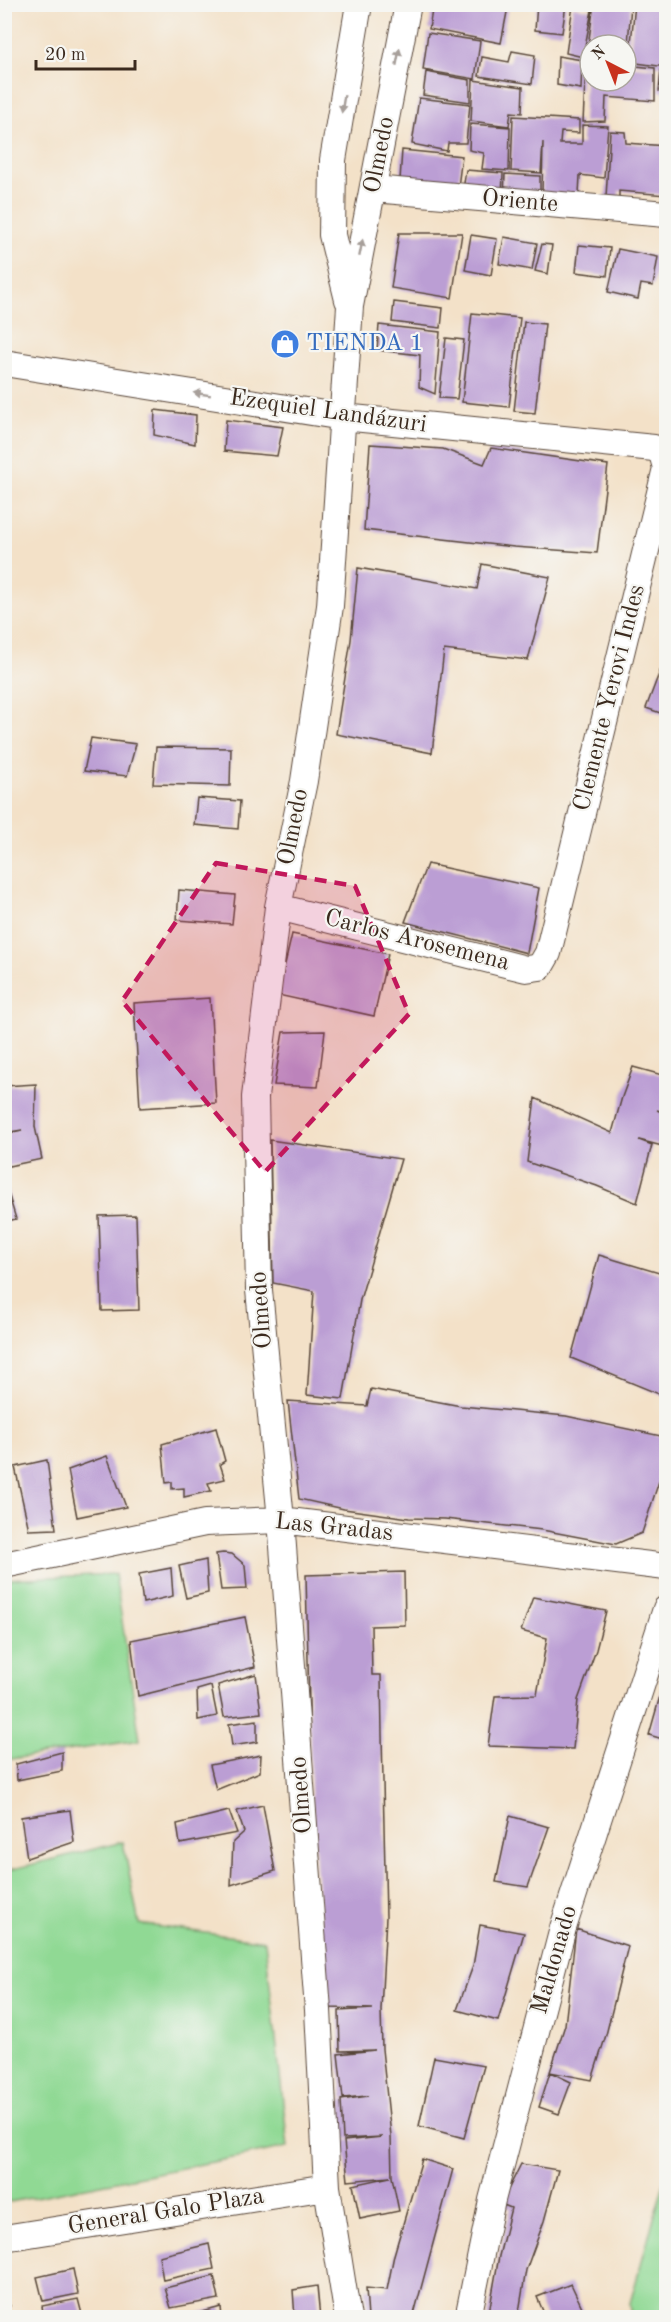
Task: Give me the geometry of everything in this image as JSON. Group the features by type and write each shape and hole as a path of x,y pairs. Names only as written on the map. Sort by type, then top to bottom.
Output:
{"street":[{"name":"Olmedo","path":"350,306 332,235 333,160 359,4"},
{"name":"Olmedo","path":"348,2318 327,2187 318,2010 281,1520 259,1290 255,1097 278,907 304,781 330,606 350,306 408,4"},
{"name":"Oriente","path":"374,189 666,214"},
{"name":"Ezequiel Landázuri","path":"4,363 343,417 654,448"},
{"name":"Clemente Yerovi Indes","path":"548,953 666,468 662,453 654,448"},
{"name":"Carlos Arosemena","path":"278,907 526,969 540,967 548,953"},
{"name":"Las Gradas","path":"4,1565 205,1523 281,1520 666,1567"},
{"name":"Maldonado","path":"468,2318 492,2200 562,1928 666,1609"},
{"name":"General Galo Plaza","path":"4,2238 327,2187"}],"highlighted area":[{"path":"216,863 355,886 409,1014 265,1172 122,1001"}],"green space":[{"path":"115,1574 140,1740 5,1760 5,1579"},
{"path":"123,1842 139,1924 265,1941 288,2147 5,2203 5,1871"},
{"path":"666,2175 666,2317 632,2317 630,2303"}],"building":[{"path":"433,4 498,4 508,7 501,43 429,29"},
{"path":"537,4 566,4 562,33 535,30"},
{"path":"594,4 631,4 629,33 590,33"},
{"path":"635,4 666,4 666,67 638,63 638,33 632,33"},
{"path":"573,6 592,10 588,33 578,33 578,56 566,53"},
{"path":"428,33 480,41 475,79 423,70"},
{"path":"512,51 535,55 532,84 479,76 482,57 509,62"},
{"path":"558,56 578,59 578,88 557,85"},
{"path":"638,66 655,68 655,101 606,97 605,121 583,122 584,93 638,93"},
{"path":"661,70 666,70 666,92 659,91"},
{"path":"426,72 470,80 470,102 423,95"},
{"path":"473,80 523,87 522,113 511,112 509,126 471,121"},
{"path":"419,98 470,104 466,143 448,143 447,151 412,144"},
{"path":"513,116 579,120 579,133 561,132 560,144 582,144 582,125 608,126 604,178 580,175 579,195 542,195 543,142 541,173 511,171"},
{"path":"470,124 510,127 509,171 482,169 484,153 469,150"},
{"path":"610,131 625,132 626,143 666,146 666,195 619,191 619,198 606,197"},
{"path":"402,150 462,156 458,187 400,180"},
{"path":"466,170 503,173 502,196 463,190"},
{"path":"505,174 540,176 540,200 504,197"},
{"path":"399,233 462,233 452,298 391,288"},
{"path":"471,235 497,239 491,275 465,270"},
{"path":"504,237 537,243 532,270 499,264"},
{"path":"542,244 552,245 548,274 535,271"},
{"path":"579,245 610,248 607,276 576,272"},
{"path":"618,249 658,257 653,286 641,284 638,299 608,292"},
{"path":"394,302 443,308 441,328 392,322"},
{"path":"472,313 520,318 509,407 462,402"},
{"path":"524,322 545,324 535,413 514,411"},
{"path":"379,325 440,332 435,394 419,387 420,355 377,350"},
{"path":"446,338 464,340 457,399 439,398"},
{"path":"155,410 196,415 195,444 154,435"},
{"path":"226,420 283,427 277,456 224,451"},
{"path":"370,444 443,449 484,464 491,448 608,465 597,553 514,547 364,530"},
{"path":"482,564 550,577 528,660 444,650 432,753 336,734 351,640 358,568 477,589"},
{"path":"660,671 666,673 666,715 646,708"},
{"path":"91,738 136,744 127,776 84,771"},
{"path":"156,747 231,748 230,786 153,784"},
{"path":"197,798 240,801 238,829 194,825"},
{"path":"427,864 539,888 527,953 405,922"},
{"path":"179,890 235,895 232,924 177,920"},
{"path":"292,934 388,954 374,1016 278,995"},
{"path":"210,998 216,1103 140,1108 134,1003"},
{"path":"325,1031 318,1087 274,1085 283,1032"},
{"path":"633,1067 666,1076 666,1113 657,1110 666,1114 666,1147 639,1140 652,1145 637,1203 597,1186 527,1162 535,1098 612,1133"},
{"path":"36,1084 35,1127 42,1159 4,1167 4,1134 22,1130 4,1133 4,1086"},
{"path":"270,1140 401,1159 360,1300 343,1399 307,1395 314,1291 273,1283"},
{"path":"4,1184 16,1219 4,1222"},
{"path":"136,1215 139,1310 102,1311 99,1216"},
{"path":"599,1255 666,1275 666,1397 571,1358"},
{"path":"371,1389 461,1406 566,1416 666,1437 666,1460 642,1533 616,1544 542,1530 445,1519 409,1518 344,1509 299,1499 288,1401 367,1406"},
{"path":"216,1428 225,1461 220,1464 225,1479 208,1483 211,1491 184,1497 184,1488 172,1489 172,1482 166,1483 162,1444"},
{"path":"107,1456 126,1507 77,1517 68,1470"},
{"path":"47,1460 56,1529 29,1530 15,1467"},
{"path":"216,1554 232,1554 245,1565 247,1589 221,1590"},
{"path":"206,1560 208,1593 186,1598 179,1566"},
{"path":"171,1568 173,1596 143,1603 139,1574"},
{"path":"404,1572 405,1625 371,1626 372,1675 381,1675 386,1917 381,2010 382,2049 391,2136 392,2177 399,2211 360,2219 353,2185 390,2177 348,2181 344,2141 382,2137 343,2139 341,2100 368,2096 343,2098 338,2054 375,2050 340,2051 339,2011 373,2009 326,2008 311,1789 306,1575"},
{"path":"533,1597 606,1611 596,1650 578,1700 573,1749 488,1746 495,1696 537,1695 547,1638 521,1631"},
{"path":"245,1617 255,1667 138,1696 131,1640"},
{"path":"256,1674 261,1713 224,1717 218,1685"},
{"path":"666,1675 666,1740 649,1735"},
{"path":"211,1686 217,1716 198,1720 197,1690"},
{"path":"257,1720 257,1742 232,1746 229,1724"},
{"path":"62,1752 62,1771 17,1780 16,1764"},
{"path":"261,1755 260,1772 216,1790 210,1765"},
{"path":"263,1805 275,1871 231,1885 233,1842 244,1832 237,1811"},
{"path":"70,1810 74,1842 27,1858 21,1817"},
{"path":"229,1811 237,1833 180,1844 177,1824"},
{"path":"510,1816 549,1827 528,1887 496,1882"},
{"path":"480,1925 524,1933 498,2021 457,2010 473,1966"},
{"path":"576,1929 628,1946 606,2035 592,2080 550,2072 565,2025"},
{"path":"434,2057 484,2066 464,2138 419,2126"},
{"path":"550,2072 571,2082 559,2114 539,2107"},
{"path":"422,2159 453,2169 413,2318 368,2318 366,2288 387,2290 394,2255"},
{"path":"521,2164 558,2170 544,2221 526,2270 518,2318 488,2318 499,2256 511,2208 501,2204"},
{"path":"209,2244 214,2269 163,2280 159,2256"},
{"path":"73,2269 78,2294 43,2301 37,2277"},
{"path":"214,2276 219,2299 171,2308 165,2288"},
{"path":"571,2284 587,2318 546,2318 537,2297"},
{"path":"317,2286 320,2318 295,2318 293,2290"},
{"path":"4,2290 10,2306 4,2307"},
{"path":"78,2299 83,2318 44,2318 42,2306"},
{"path":"221,2307 222,2318 184,2318 184,2317"}],"place":[{"name":"TIENDA 1","path":"285,344"}]}
